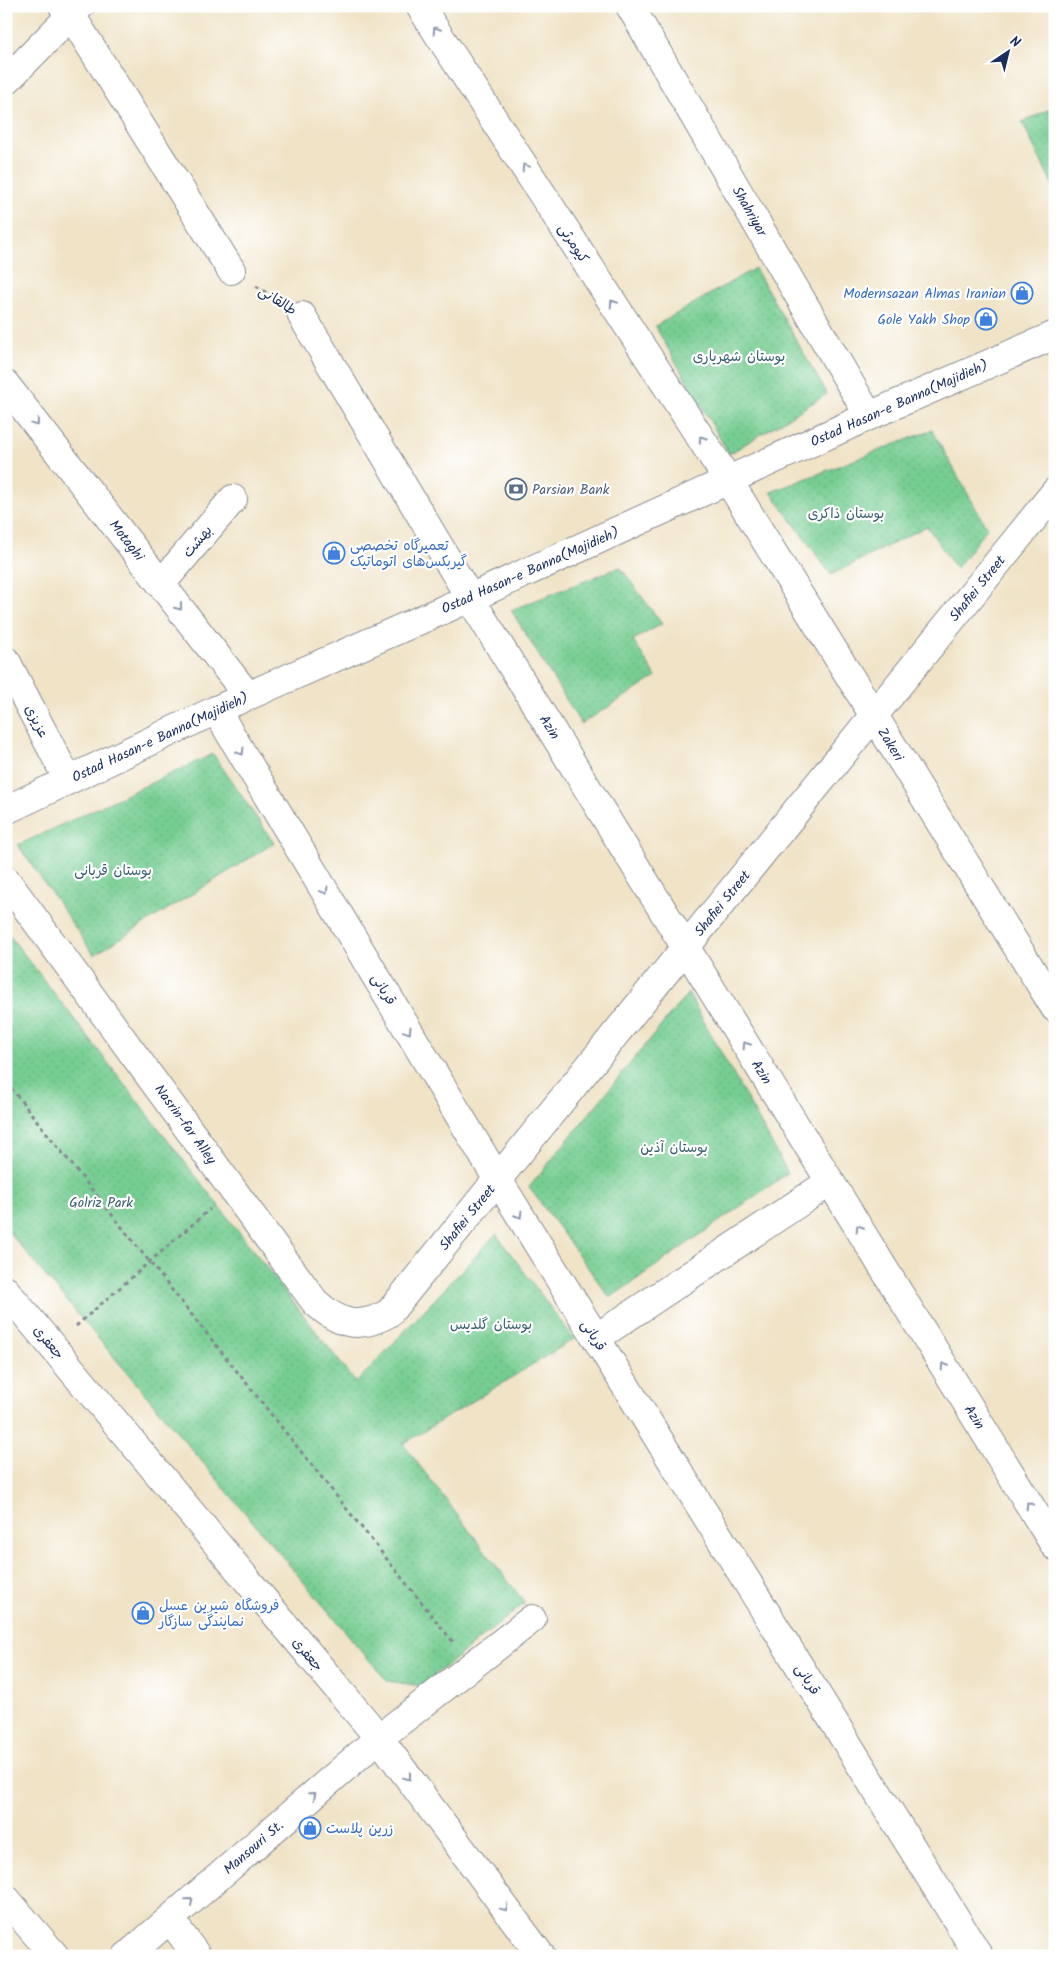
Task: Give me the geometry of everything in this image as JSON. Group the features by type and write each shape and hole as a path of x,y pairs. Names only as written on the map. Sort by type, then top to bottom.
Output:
{"street":[{"name":"کیومرثی","path":"420,6 728,480"},
{"name":"Shahriyar","path":"630,6 869,416"},
{"path":"6,81 71,9 230,270"},
{"name":"طالقانی","path":"302,316 470,598"},
{"name":"Ostad Hasan-e Banna(Majidieh)","path":"6,810 216,710 470,598 869,416 1055,335"},
{"name":"Motaghi","path":"6,385 248,696"},
{"name":"Zakeri","path":"728,480 1055,1008"},
{"name":"Shafiei Street","path":"389,1313 1055,492"},
{"name":"بهشت","path":"161,584 233,499"},
{"name":"Azin","path":"470,598 1055,1546"},
{"name":"عزیزی","path":"6,661 68,780"},
{"name":"قربانی","path":"216,710 498,1180 979,1956"},
{"name":"Nasrin-far Alley","path":"6,880 315,1302 324,1310 352,1323 375,1321 389,1313"},
{"path":"596,1338 830,1182"},
{"name":"جعفری","path":"6,1291 378,1738 541,1956"},
{"name":"Mansouri St.","path":"127,1956 378,1738 532,1619"},
{"path":"6,1899 55,1956"},
{"path":"170,1919 197,1956"}],"path":[{"name":"طالقانی","path":"230,270 302,316"},
{"path":"6,1082 472,1666"},
{"path":"52,1347 233,1188"}],"green space":[{"path":"1055,107 1055,190 1022,122"},
{"name":"بوستان شهریاری","path":"755,268 827,394 729,454 655,326"},
{"name":"بوستان ذاکری","path":"932,430 987,528 956,569 927,526 831,575 771,492"},
{"path":"620,567 662,624 633,640 656,677 581,724 511,610"},
{"name":"بوستان قربانی","path":"213,754 274,843 94,955 18,845"},
{"name":"Golriz Park","path":"6,931 356,1383 496,1234 574,1339 403,1444 525,1603 421,1686 387,1681 6,1229"},
{"name":"بوستان آذین","path":"688,993 788,1173 610,1298 529,1187"}],"place":[{"name":"Modernsazan Almas Iranian","path":"1022,293"},
{"name":"Gole Yakh Shop","path":"986,319"},
{"name":"Parsian Bank","path":"516,489"},
{"name":"تعمیرگاه تخصصی گیربکس‌های اتوماتیک","path":"334,553"},
{"name":"فروشگاه شیرین عسل نمایندگی سازگار","path":"143,1613"},
{"name":"زرین پلاست","path":"310,1828"}],"park label":[{"name":"بوستان گلدیس","path":"491,1324"}]}
